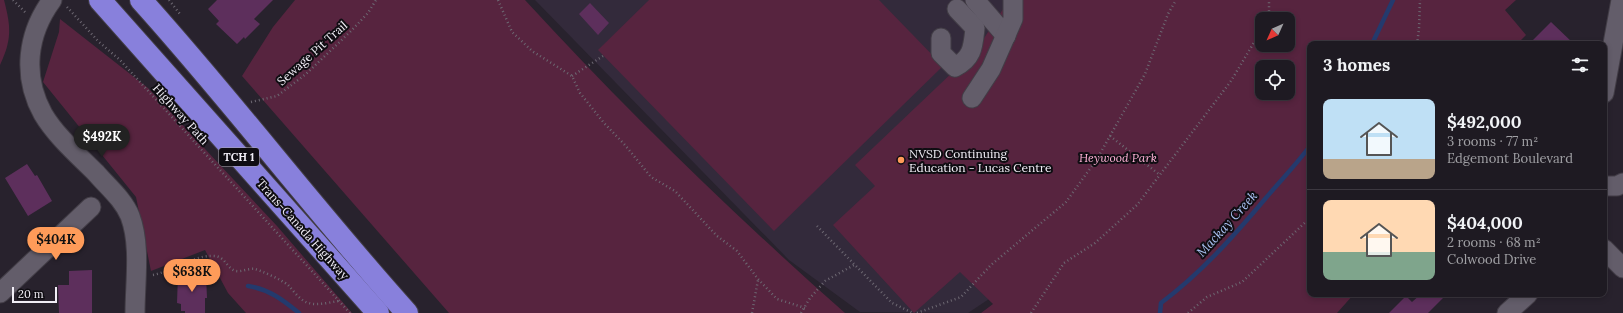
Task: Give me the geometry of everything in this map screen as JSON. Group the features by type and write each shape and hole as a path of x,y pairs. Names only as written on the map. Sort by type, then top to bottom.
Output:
{"highway":[{"name":"Trans-Canada Highway","path":"100,0 378,313"},
{"name":"Trans-Canada Highway","path":"141,0 407,313"}],"street":[{"path":"974,0 1006,36"},
{"path":"972,98 991,69 1006,36 1013,19 1013,0"},
{"path":"1607,79 1613,51 1620,0"},
{"path":"56,2 36,27 29,55 30,80 44,115 55,129 120,199 130,216 135,241 135,313"},
{"path":"941,38 941,53 955,67 963,63 973,49 975,28 957,9"},
{"path":"1607,186 1617,186 1623,183"},
{"path":"0,292 91,207"},
{"path":"1607,252 1623,268"},
{"path":"1507,313 1525,297"}],"path":[{"path":"13,0 28,15"},
{"name":"Sewage Pit Trail","path":"249,102 277,96 306,74 368,13 376,0"},
{"path":"498,0 512,32 532,51 572,76 580,93 651,177 674,191 717,236 737,251 758,279 777,299 805,308"},
{"path":"917,313 961,297 991,265 1066,202 1098,159 1144,74 1168,14 1176,0"},
{"path":"1269,0 1269,12"},
{"path":"1417,41 1420,0"},
{"name":"Highway Path","path":"56,2 77,18 99,42 120,60 350,313"},
{"path":"1032,313 1064,262 1096,243 1138,205 1231,81 1255,41"},
{"path":"572,76 603,56"},
{"path":"1110,136 1160,175"},
{"path":"1188,313 1207,297 1242,282 1307,221"},
{"path":"817,226 892,303 913,313"},
{"path":"135,279 161,274 202,257 215,256 222,258 229,267 236,271 254,269 287,284 304,301 309,303 339,301"},
{"path":"801,313 810,298 825,281 854,264"},
{"path":"752,313 758,279"}],"shaded area":[{"name":"NVSD Continuing Education - Lucas Centre","path":"535,0 1187,0 1004,289 968,313 860,312 789,260"}],"green space":[{"path":"0,0 4,0 8,18 9,33 7,48 0,65"},
{"path":"295,0 525,0 563,41 681,161 803,276 845,313 449,313 242,76 273,27"},
{"path":"649,0 879,0 943,66 774,231 598,50"},
{"name":"Heywood Park","path":"1009,0 1516,0 1505,10 1526,35 1520,41 1307,41 1307,297 1351,297 1337,313 981,313 993,304 960,272 914,313 833,225 875,186 855,165 977,49"},
{"path":"60,19 148,88 277,226 352,313 246,313 228,293 205,250 151,271 136,197 43,82 59,32"}],"building":[{"path":"217,0 273,0 254,19 260,24 245,39 244,37 237,44 216,24 219,21 208,9"},
{"path":"590,3 609,23 598,35 579,14"},
{"path":"1551,22 1571,41 1532,41"},
{"path":"27,164 35,176 37,175 52,201 28,216 5,178"},
{"path":"92,270 92,313 59,313 58,285 69,285 69,271"},
{"path":"178,274 206,275 207,298 205,298 205,313 185,313 185,311 181,311 181,304 177,303"},
{"path":"1405,297 1412,302 1418,297 1444,297 1428,313 1389,313"}],"waterway":[{"name":"Mackay Creek","path":"1373,41 1393,0"},
{"name":"Mackay Creek","path":"1160,313 1161,303 1190,279 1216,254 1307,150"},
{"path":"248,286 256,287 269,292 299,313"}],"place":[{"name":"NVSD Continuing Education - Lucas Centre","path":"901,160"}]}
